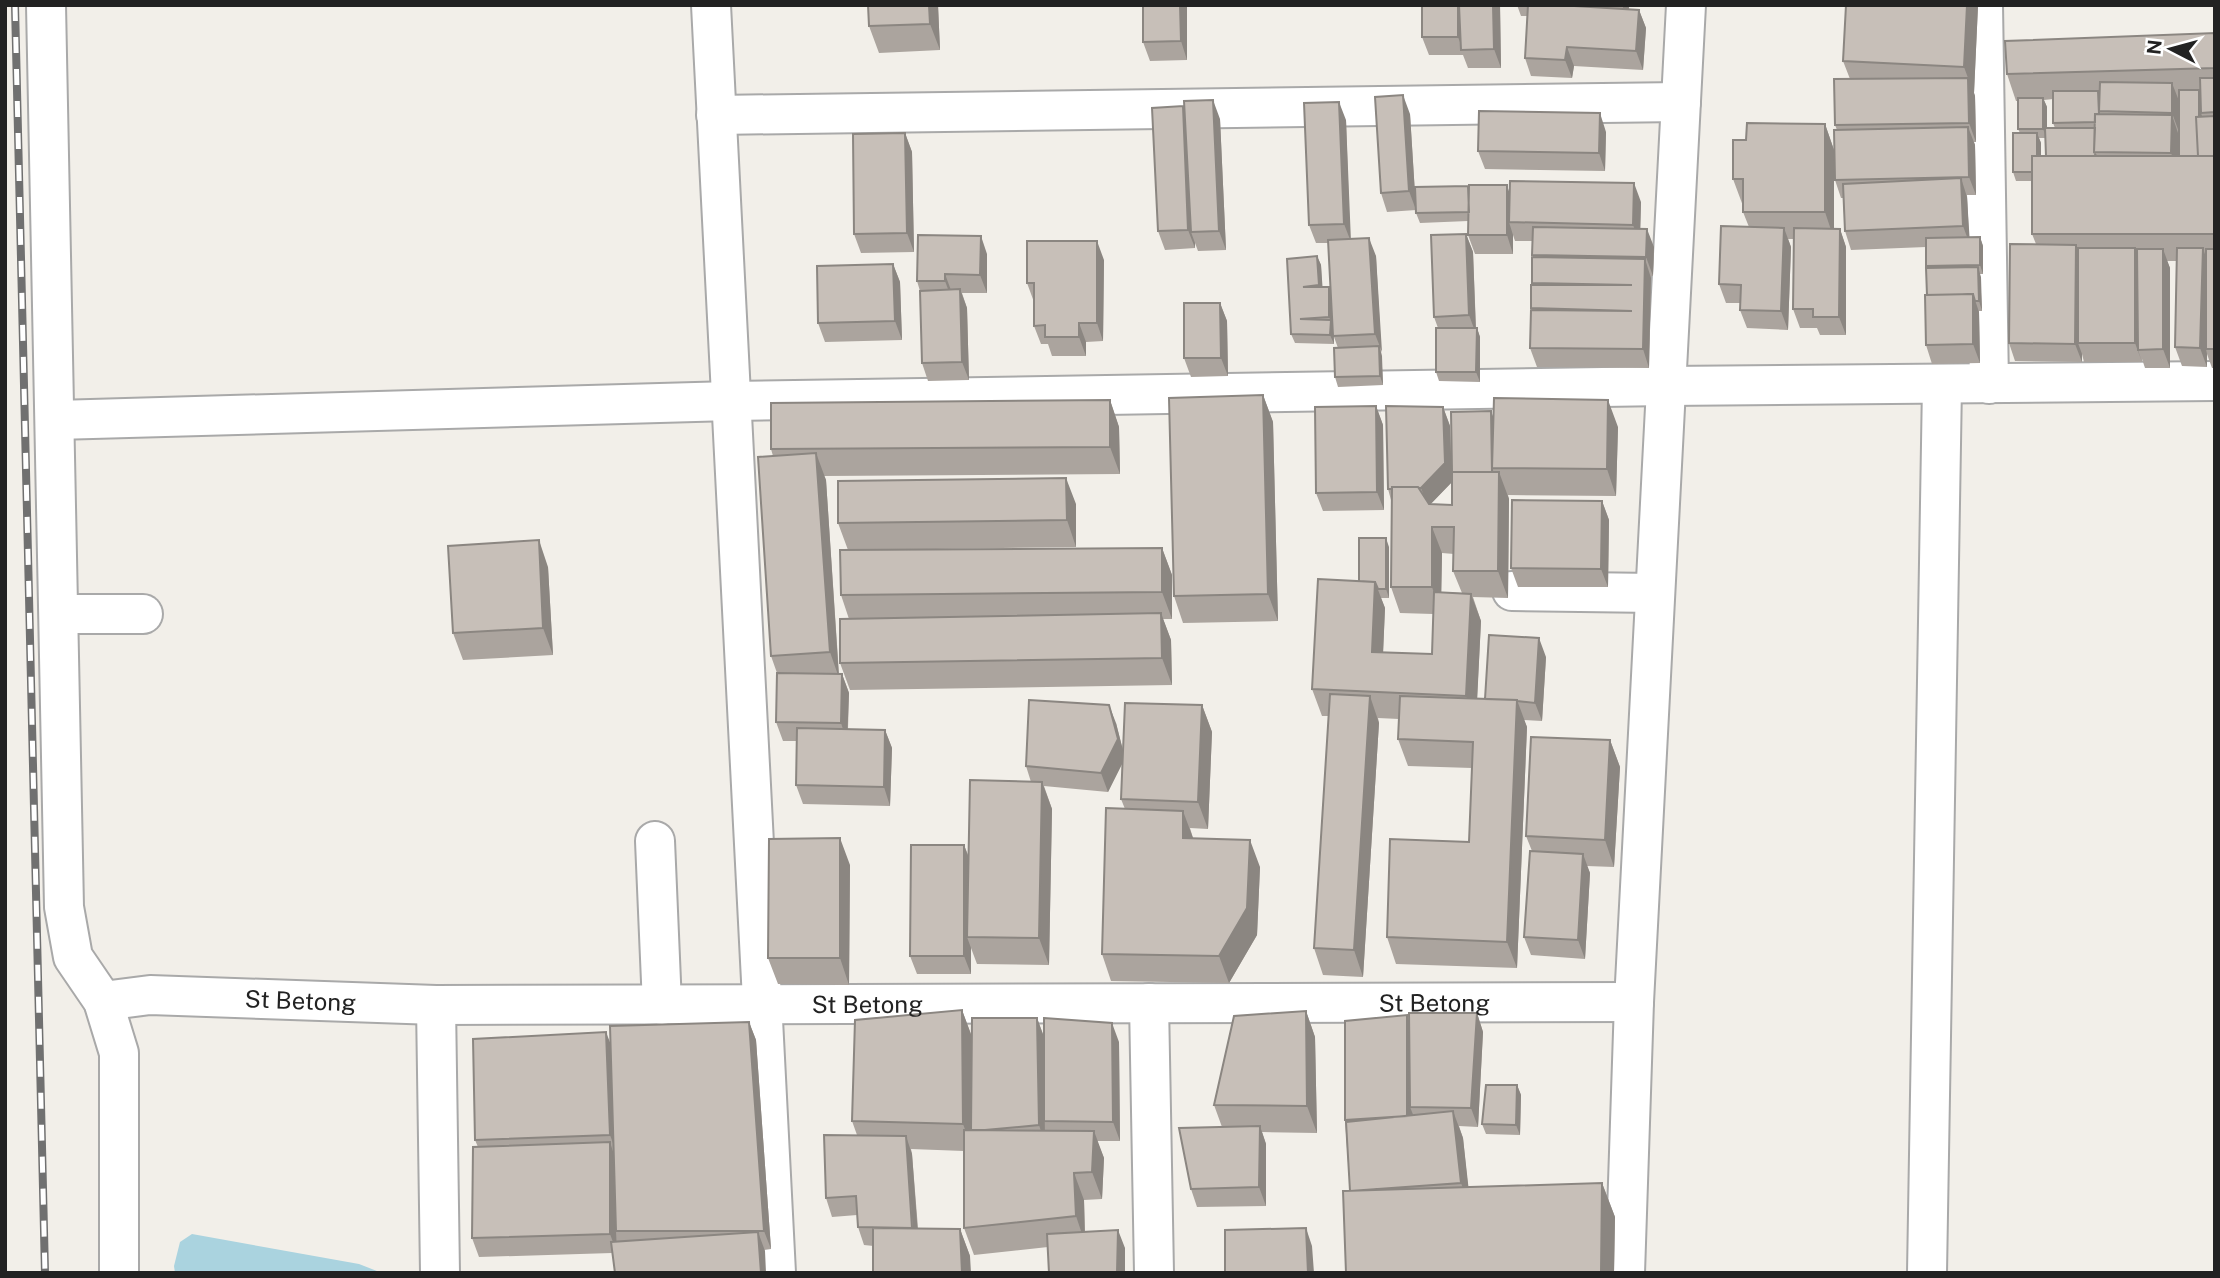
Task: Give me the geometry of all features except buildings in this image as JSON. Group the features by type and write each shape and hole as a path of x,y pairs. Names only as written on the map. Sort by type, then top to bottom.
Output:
{"street":[{"path":"46,5 64,907 73,957 103,1001 119,1053 119,1273"},
{"path":"711,5 776,1273"},
{"path":"1625,1273 1634,1002 1686,5"},
{"path":"1983,5 1989,384"},
{"path":"716,115 1681,102"},
{"path":"56,420 731,401 2215,380"},
{"path":"1927,1273 1942,384"},
{"path":"1512,591 1655,593"},
{"path":"59,614 143,614"},
{"path":"655,841 662,1005"},
{"name":"St Betong","path":"103,1001 150,995 436,1005 1634,1002"},
{"path":"1149,1003 1154,1273"},
{"path":"436,1005 440,1273"}],"water":[{"path":"192,1234 359,1264 382,1273 175,1273 174,1266 180,1242"}],"railway":[{"path":"15,5 45,1273"}]}
